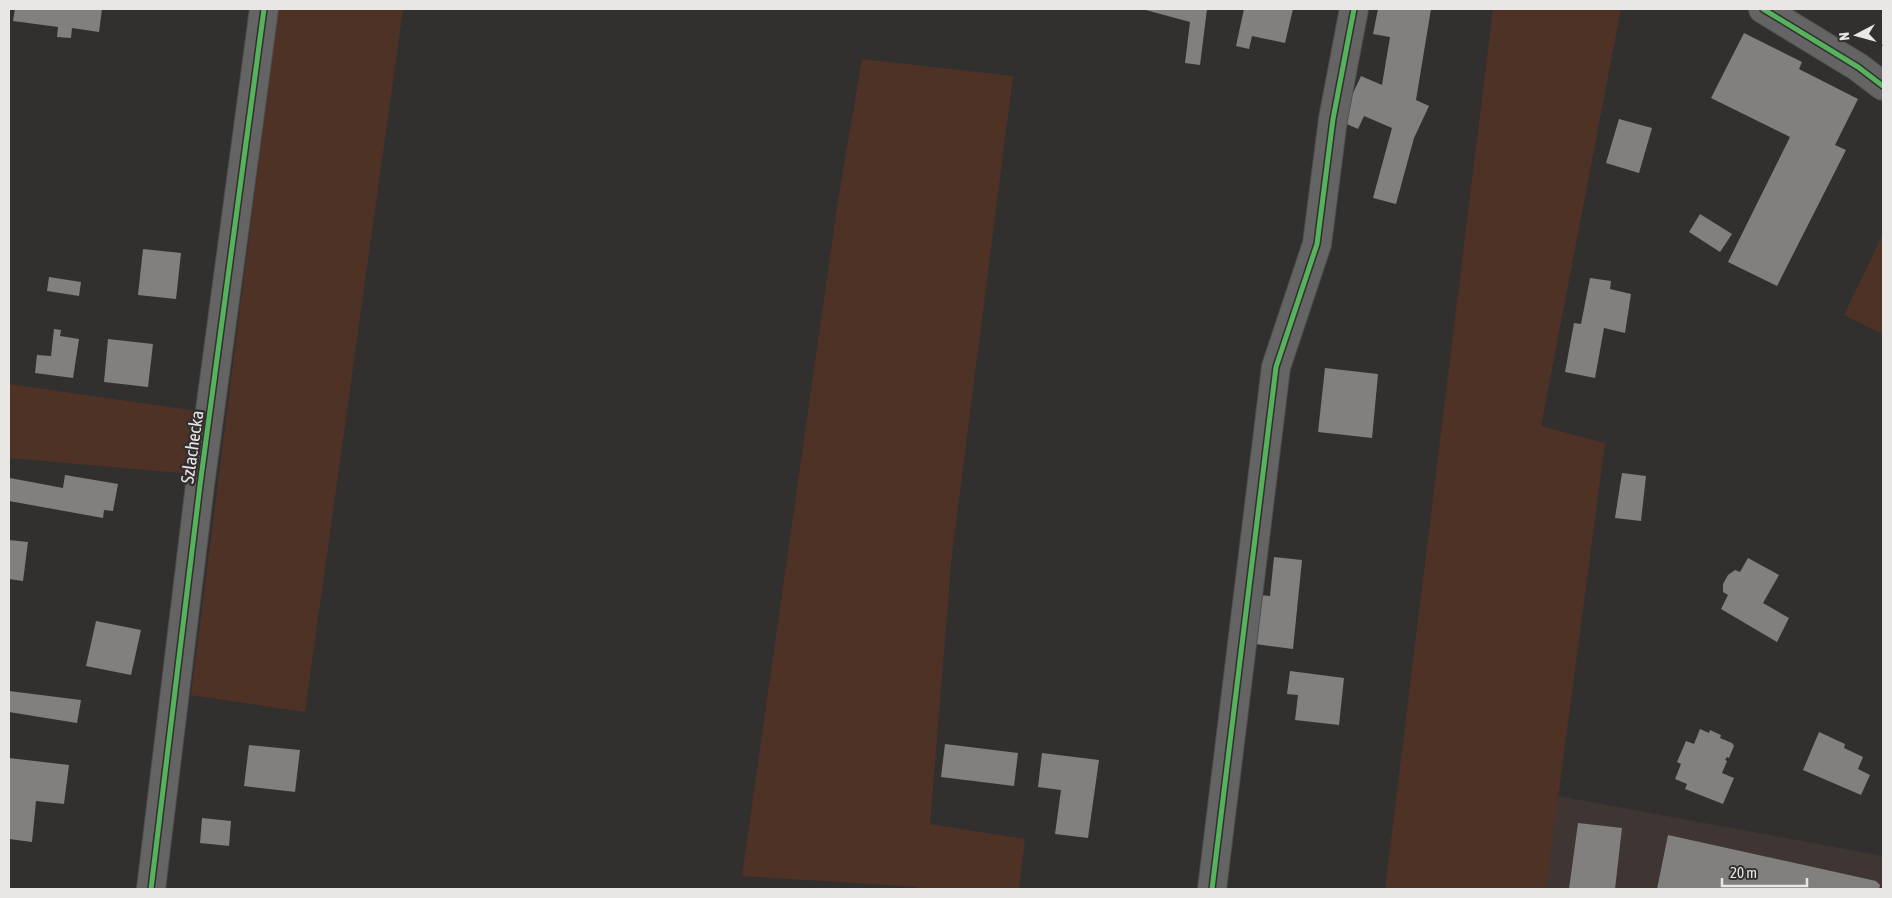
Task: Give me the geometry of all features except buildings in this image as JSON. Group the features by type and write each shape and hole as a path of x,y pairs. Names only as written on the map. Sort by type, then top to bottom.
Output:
{"street":[{"name":"Szlachecka","path":"151,889 200,486 264,9"},
{"path":"1212,889 1276,366 1316,244 1333,119 1354,9"},
{"path":"1764,9 1858,67 1883,86"}],"shaded area":[{"path":"278,9 403,9 305,712 191,695"},
{"path":"1493,9 1621,9 1541,426 1605,443 1546,889 1385,889"},
{"path":"862,59 1013,76 952,554 930,824 1025,839 1019,889 918,889 918,887 742,876 837,207"},
{"path":"1883,234 1883,334 1844,315"},
{"path":"9,384 197,411 193,474 9,458"},
{"path":"1558,796 1883,856 1883,889 1546,889"}],"cycle path":[{"path":"151,889 200,485 264,9"},
{"path":"1212,889 1276,367 1317,244 1333,119 1354,9"},
{"path":"1763,9 1858,67 1883,86"}]}
